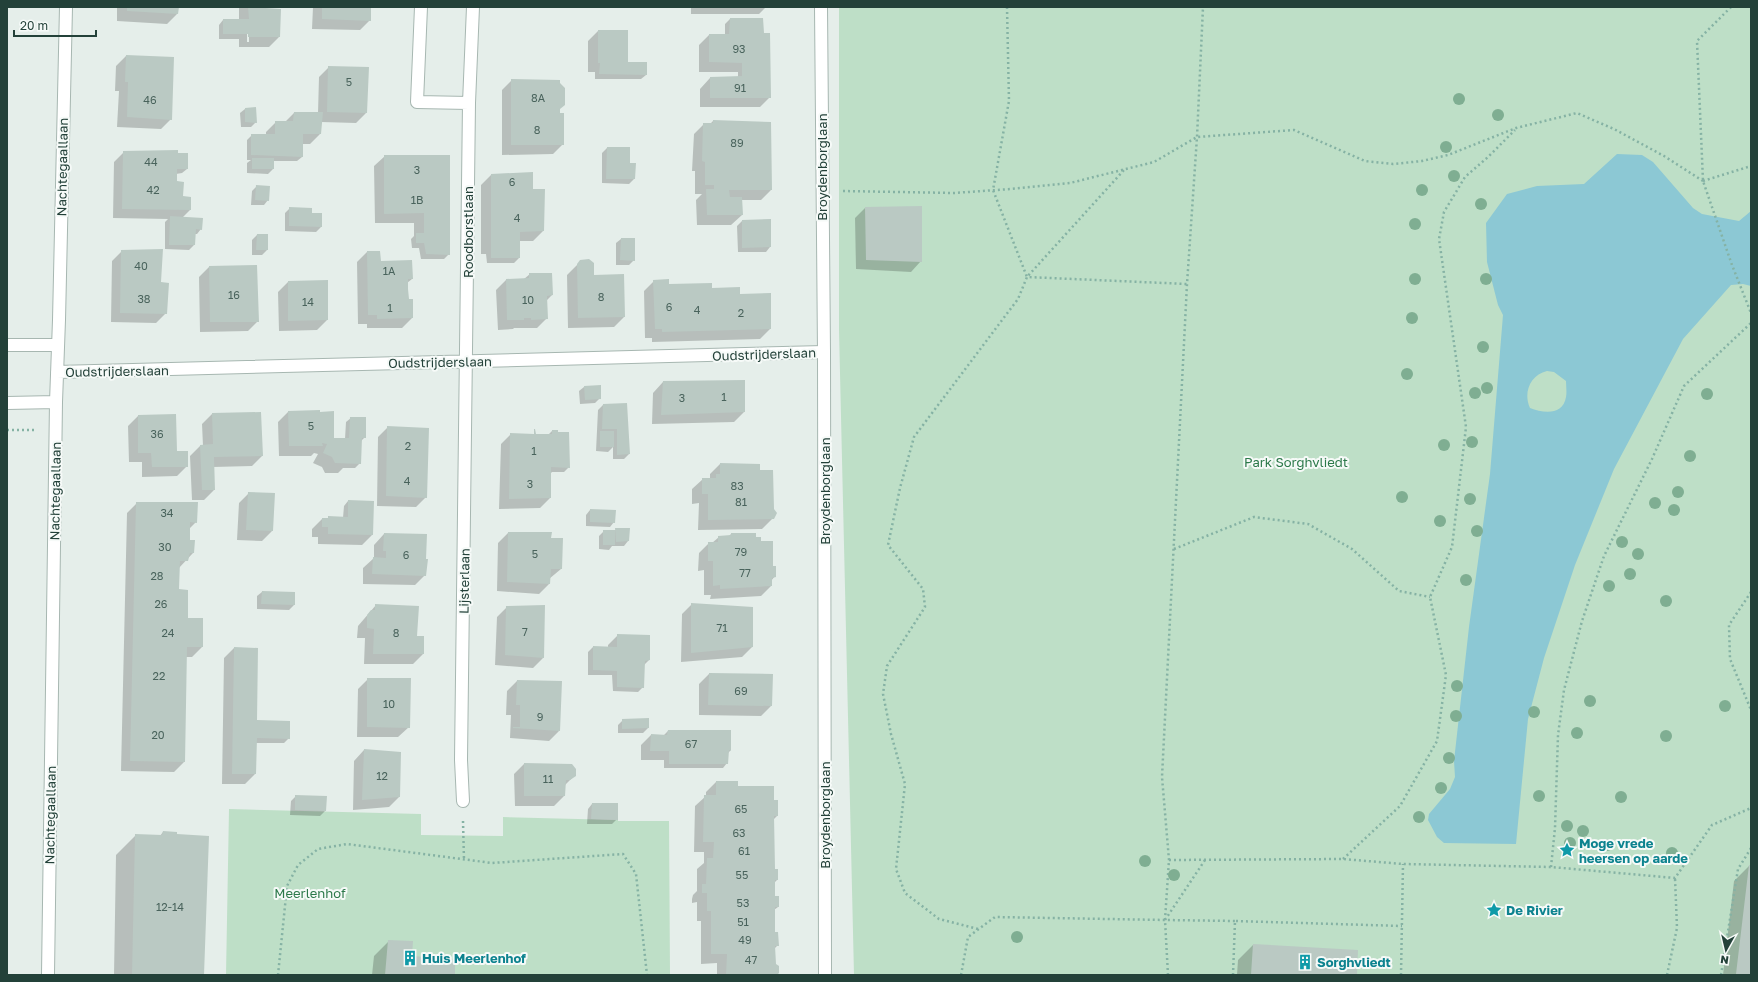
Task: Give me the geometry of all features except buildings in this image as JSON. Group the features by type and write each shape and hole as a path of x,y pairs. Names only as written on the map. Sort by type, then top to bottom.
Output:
{"street":[{"name":"Nachtegaallaan","path":"48,975 56,402 66,7"},
{"path":"421,7 417,102 469,103"},
{"name":"Roodborstlaan","path":"467,361 469,103 473,7"},
{"name":"Broydenborglaan","path":"821,7 824,352 826,975"},
{"path":"7,345 58,345"},
{"name":"Oudstrijderslaan","path":"57,372 824,352"},
{"name":"Lijsterlaan","path":"463,801 461,760 467,361"},
{"path":"7,403 56,402"}],"path":[{"path":"1007,7 1009,101 993,190 1027,277"},
{"path":"1168,975 1165,920 1169,860 1162,777 1187,284 1197,137 1203,7"},
{"path":"1731,7 1697,41 1703,181 1742,293 1751,313"},
{"path":"822,191 954,193 1070,182 1154,162 1197,137 1294,130 1365,161 1393,164 1422,161 1448,155 1516,128 1577,114 1614,129 1664,156 1703,181"},
{"path":"1343,859 1400,806 1437,741 1446,675 1430,597 1452,547 1466,428 1439,239 1444,212 1465,177 1488,157 1516,128"},
{"path":"1703,181 1751,166"},
{"path":"978,930 939,919 905,893 896,870 905,784 891,734 883,694 887,666 925,607 923,589 888,545 900,488 914,437 1018,299 1027,277 1124,169"},
{"path":"1027,277 1187,284"},
{"path":"1551,867 1555,828 1558,734 1564,690 1582,622 1604,556 1652,459 1684,386 1751,323"},
{"path":"7,430 56,429"},
{"path":"1174,549 1254,517 1308,524 1352,550 1398,591 1430,597"},
{"path":"1751,592 1729,625 1730,659 1751,710"},
{"path":"463,801 464,860"},
{"path":"1667,975 1677,928 1675,878 1712,825 1751,808"},
{"path":"278,975 287,886 298,865 318,849 347,844 492,863 623,854 636,874 646,975"},
{"path":"1721,975 1738,869 1751,848"},
{"path":"1169,860 1343,859 1403,864 1551,867 1675,878"},
{"path":"1165,920 1205,860"},
{"path":"1401,975 1403,864"},
{"path":"961,975 968,937 995,917 1235,921 1402,926"},
{"path":"1233,975 1235,921"}],"green space":[{"name":"Park Sorghvliedt","path":"839,7 1751,7 1751,975 854,975 839,330"},
{"name":"Meerlenhof","path":"229,809 421,814 421,835 503,836 503,817 618,821 669,821 670,975 226,975"}],"water":[{"path":"1617,154 1642,155 1653,162 1693,208 1702,214 1739,221 1751,211 1751,286 1743,284 1731,285 1683,339 1614,469 1575,565 1544,658 1528,719 1516,844 1444,843 1437,837 1428,820 1429,814 1450,789 1455,777 1454,761 1469,627 1490,474 1503,315 1498,305 1487,262 1486,223 1507,194 1537,186 1584,184","holes":["1547,371 1554,372 1566,381 1566,395 1564,403 1561,407 1552,412 1530,408 1527,396 1532,381 1541,373"]}],"place":[{"name":"Moge vrede heersen op aarde","path":"1567,850"},
{"name":"De Rivier","path":"1494,910"},
{"name":"Huis Meerlenhof","path":"410,958"},
{"name":"Sorghvliedt","path":"1305,962"}]}
